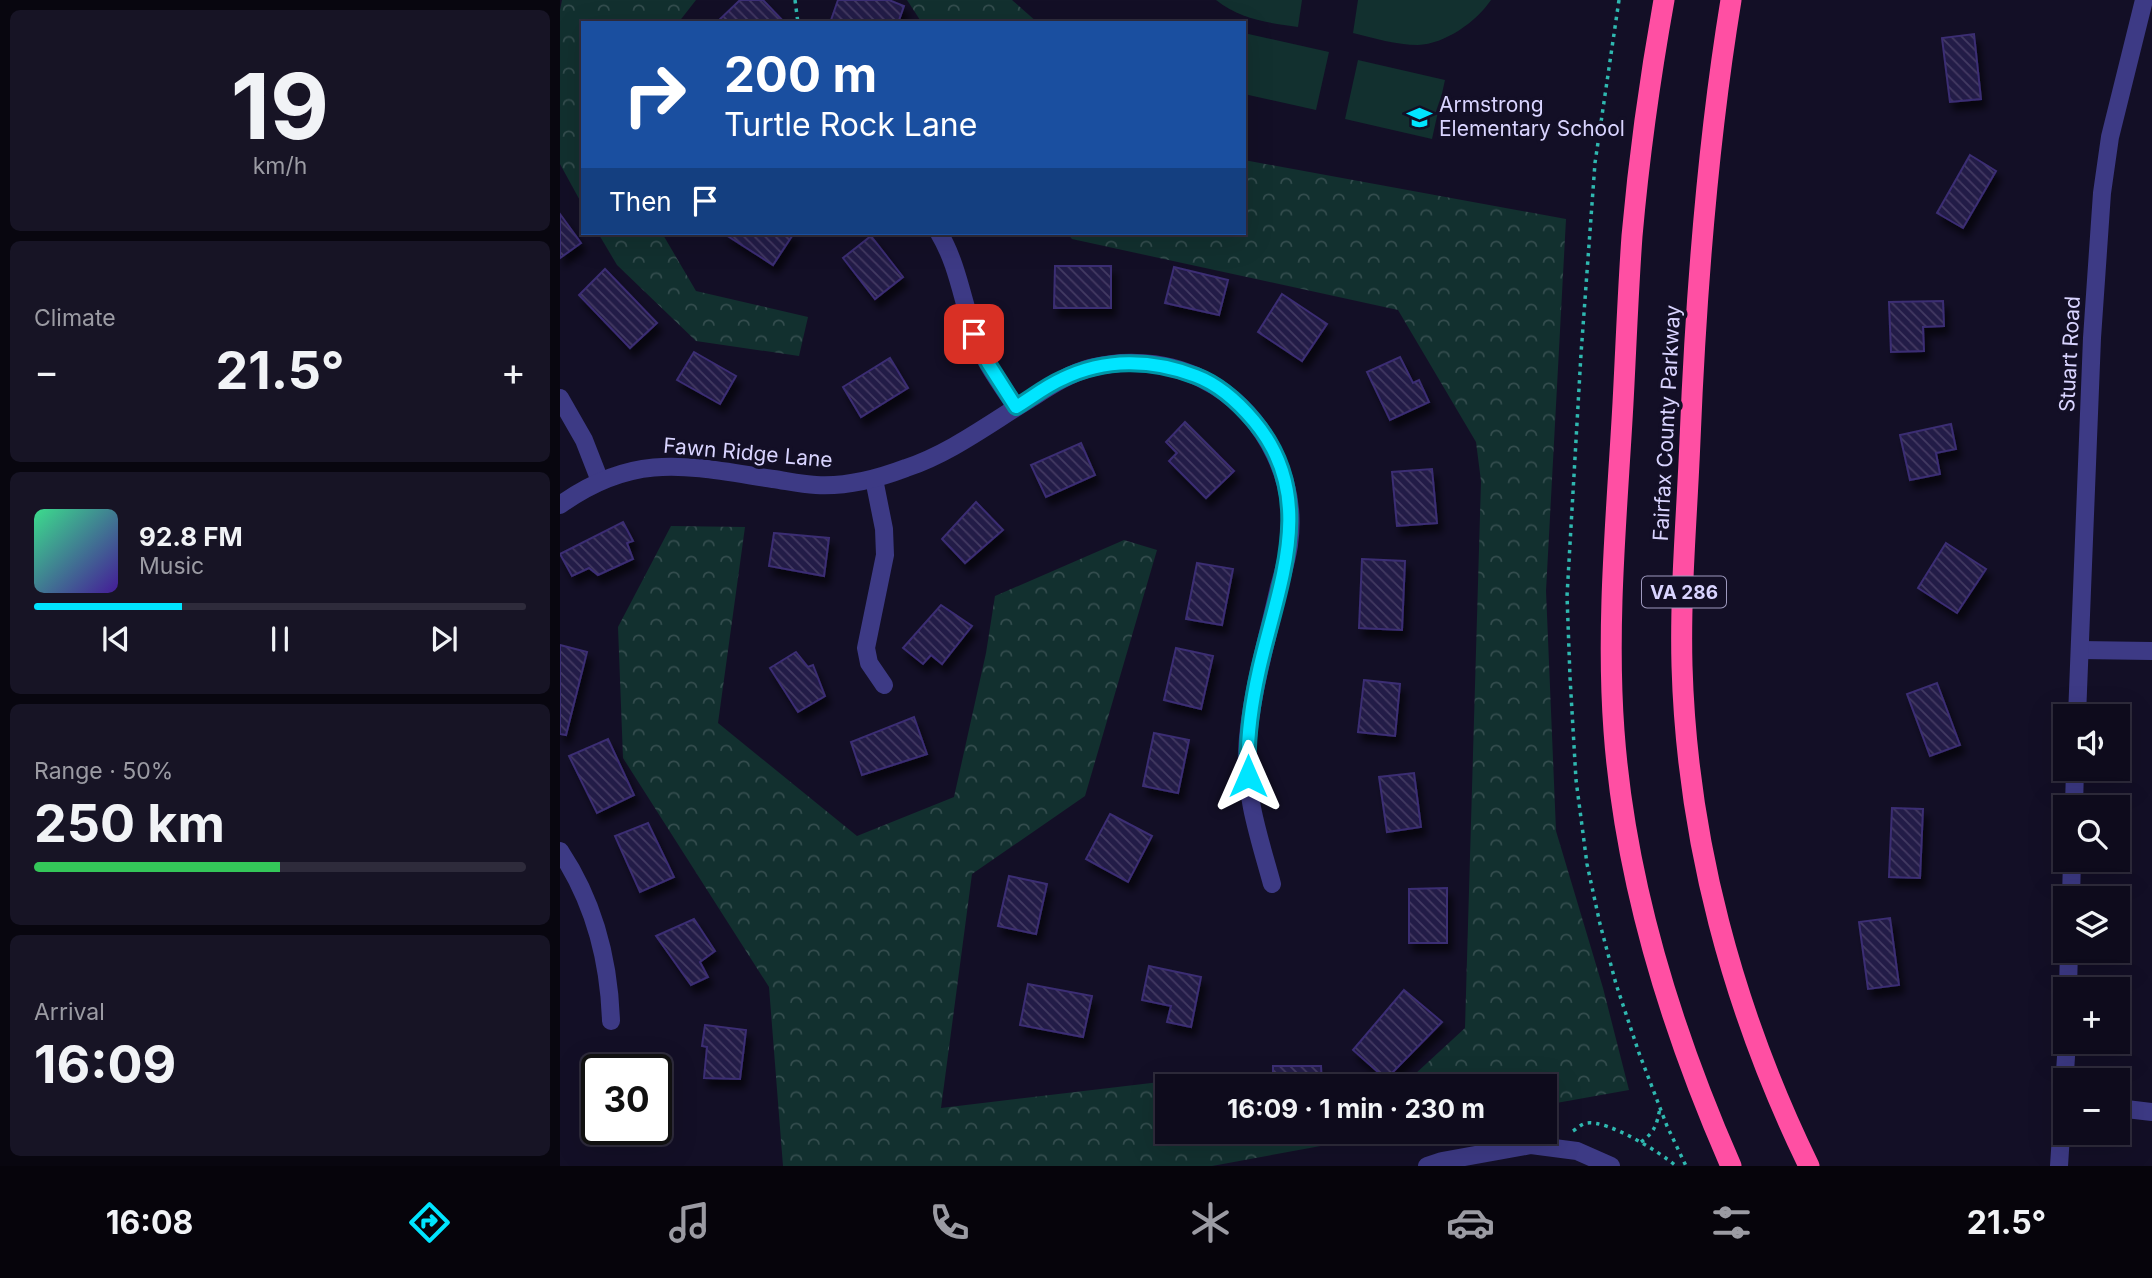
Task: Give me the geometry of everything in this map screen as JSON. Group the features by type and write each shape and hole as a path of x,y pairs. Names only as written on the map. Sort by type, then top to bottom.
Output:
{"highway":[{"name":"VA 286","path":"1664,0 1648,94 1632,236 1612,624 1614,730 1636,884 1655,962 1704,1105 1731,1166"},
{"name":"Fairfax County Parkway","path":"1731,0 1710,145 1698,281 1683,608 1684,703 1695,808 1704,864 1718,920 1754,1039 1809,1166"}],"street":[{"name":"Stuart Road","path":"2078,704 2092,338 2102,193 2110,137 2144,0"},
{"path":"940,235 955,268 974,334 988,363 1016,407"},
{"name":"Fawn Ridge Lane","path":"560,505 600,481 654,467 687,466 816,485 874,479 935,456 1061,379 1089,368 1118,363 1146,363 1176,368 1195,375 1229,395 1262,430 1276,455 1286,485 1291,514 1290,544 1250,711 1247,754 1249,799 1272,884"},
{"path":"560,398 584,440 600,481"},
{"path":"874,479 884,529 885,555 866,648 869,663 884,685"},
{"path":"2080,650 2152,651"},
{"path":"560,851 586,900 602,946 610,984 611,1021"},
{"path":"2130,1109 2152,1112"},
{"path":"1427,1166 1531,1145 1577,1151 1611,1166"},
{"path":"2059,1166 2061,1145"}],"path":[{"path":"795,0 798,21"},
{"path":"1641,1142 1650,1136 1656,1127 1660,1106"},
{"path":"1564,1150 1573,1131 1583,1123 1591,1122 1641,1142 1676,1166"}],"green space":[{"path":"562,0 696,0 680,21 581,21 581,202 560,164"},
{"path":"907,0 1012,0 1036,21 921,21"},
{"path":"1216,0 1302,0 1298,27 1245,16"},
{"path":"1358,0 1491,0 1459,30 1439,41 1418,45 1393,43 1353,33"},
{"path":"1246,33 1329,52 1316,110 1246,94"},
{"path":"1358,60 1445,80 1432,139 1345,119"},
{"path":"1246,160 1566,219 1546,591 1556,831 1603,988 1629,1090 1557,1103 1557,1074 1415,1074 1465,1028 1481,481 1476,442 1398,310 1072,239 1069,235 1246,235"},
{"path":"599,235 663,235 696,291 808,317 799,356 696,341 617,265"},
{"path":"671,526 745,527 718,723 857,836 954,797 986,653 995,596 1124,540 1157,550 1085,796 972,874 941,1108 1155,1083 1155,1144 1332,1144 1212,1166 783,1166 769,987 623,758 618,627"}],"building":[{"path":"740,0 763,0 783,21 718,21"},
{"path":"838,0 889,0 904,6 899,21 831,21"},
{"path":"1974,34 1981,99 1950,102 1942,38"},
{"path":"1970,155 1996,171 1963,228 1937,213"},
{"path":"560,214 581,243 560,258"},
{"path":"726,235 793,235 773,265"},
{"path":"871,236 903,277 875,299 843,258"},
{"path":"1055,266 1111,266 1111,308 1054,308"},
{"path":"1174,267 1228,280 1219,315 1165,303"},
{"path":"605,269 657,323 630,348 579,295"},
{"path":"1282,294 1327,324 1302,361 1258,332"},
{"path":"1943,301 1944,326 1923,327 1924,351 1891,352 1889,302"},
{"path":"694,352 736,376 720,404 677,380"},
{"path":"1400,357 1413,383 1419,380 1429,402 1390,420 1367,372"},
{"path":"890,358 908,388 861,417 843,387"},
{"path":"1185,422 1234,471 1206,498 1169,461 1177,453 1166,442"},
{"path":"1951,424 1956,449 1936,453 1940,474 1910,480 1900,435"},
{"path":"1081,443 1095,475 1046,497 1031,465"},
{"path":"1432,469 1437,523 1397,526 1392,472"},
{"path":"976,502 1003,530 965,563 942,539"},
{"path":"623,522 633,541 627,543 633,559 598,575 589,568 572,576 560,554"},
{"path":"774,533 829,538 824,576 769,566"},
{"path":"1946,543 1986,569 1957,613 1918,588"},
{"path":"1362,559 1405,561 1402,630 1359,628"},
{"path":"1197,563 1233,569 1222,625 1186,619"},
{"path":"941,605 972,626 942,664 931,655 923,664 903,648"},
{"path":"560,645 587,652 566,735 560,734"},
{"path":"1176,648 1213,656 1201,709 1164,700"},
{"path":"796,652 808,667 813,665 825,696 798,712 770,668"},
{"path":"1364,680 1400,684 1395,736 1358,732"},
{"path":"1937,683 1960,745 1930,756 1907,694"},
{"path":"914,717 927,754 862,775 851,742"},
{"path":"1154,733 1189,740 1178,793 1143,786"},
{"path":"608,739 634,795 597,813 569,756"},
{"path":"1414,773 1421,827 1387,832 1379,777"},
{"path":"1892,808 1923,809 1920,878 1889,877"},
{"path":"1110,814 1152,836 1128,882 1086,859"},
{"path":"648,823 674,877 640,892 615,836"},
{"path":"1009,876 1047,884 1036,934 998,926"},
{"path":"1447,888 1447,943 1409,943 1409,889"},
{"path":"1890,918 1899,985 1868,989 1859,922"},
{"path":"694,919 715,951 700,962 708,977 691,985 656,936"},
{"path":"1149,966 1201,977 1191,1027 1167,1022 1171,1006 1142,1000"},
{"path":"1028,984 1092,996 1083,1037 1020,1025"},
{"path":"1404,990 1442,1022 1391,1074 1380,1074 1353,1050"},
{"path":"705,1025 746,1030 740,1079 704,1078 707,1047 702,1046"},
{"path":"1273,1066 1321,1066 1321,1074 1273,1074"}],"place":[{"name":"Armstrong Elementary School","path":"1419,117"}],"route":[{"path":"974,334 988,363 1016,407 1061,379 1089,368 1118,363 1146,363 1176,368 1204,379 1242,406 1262,430 1276,455 1286,485 1291,514 1290,544 1250,711 1248,776"}]}
